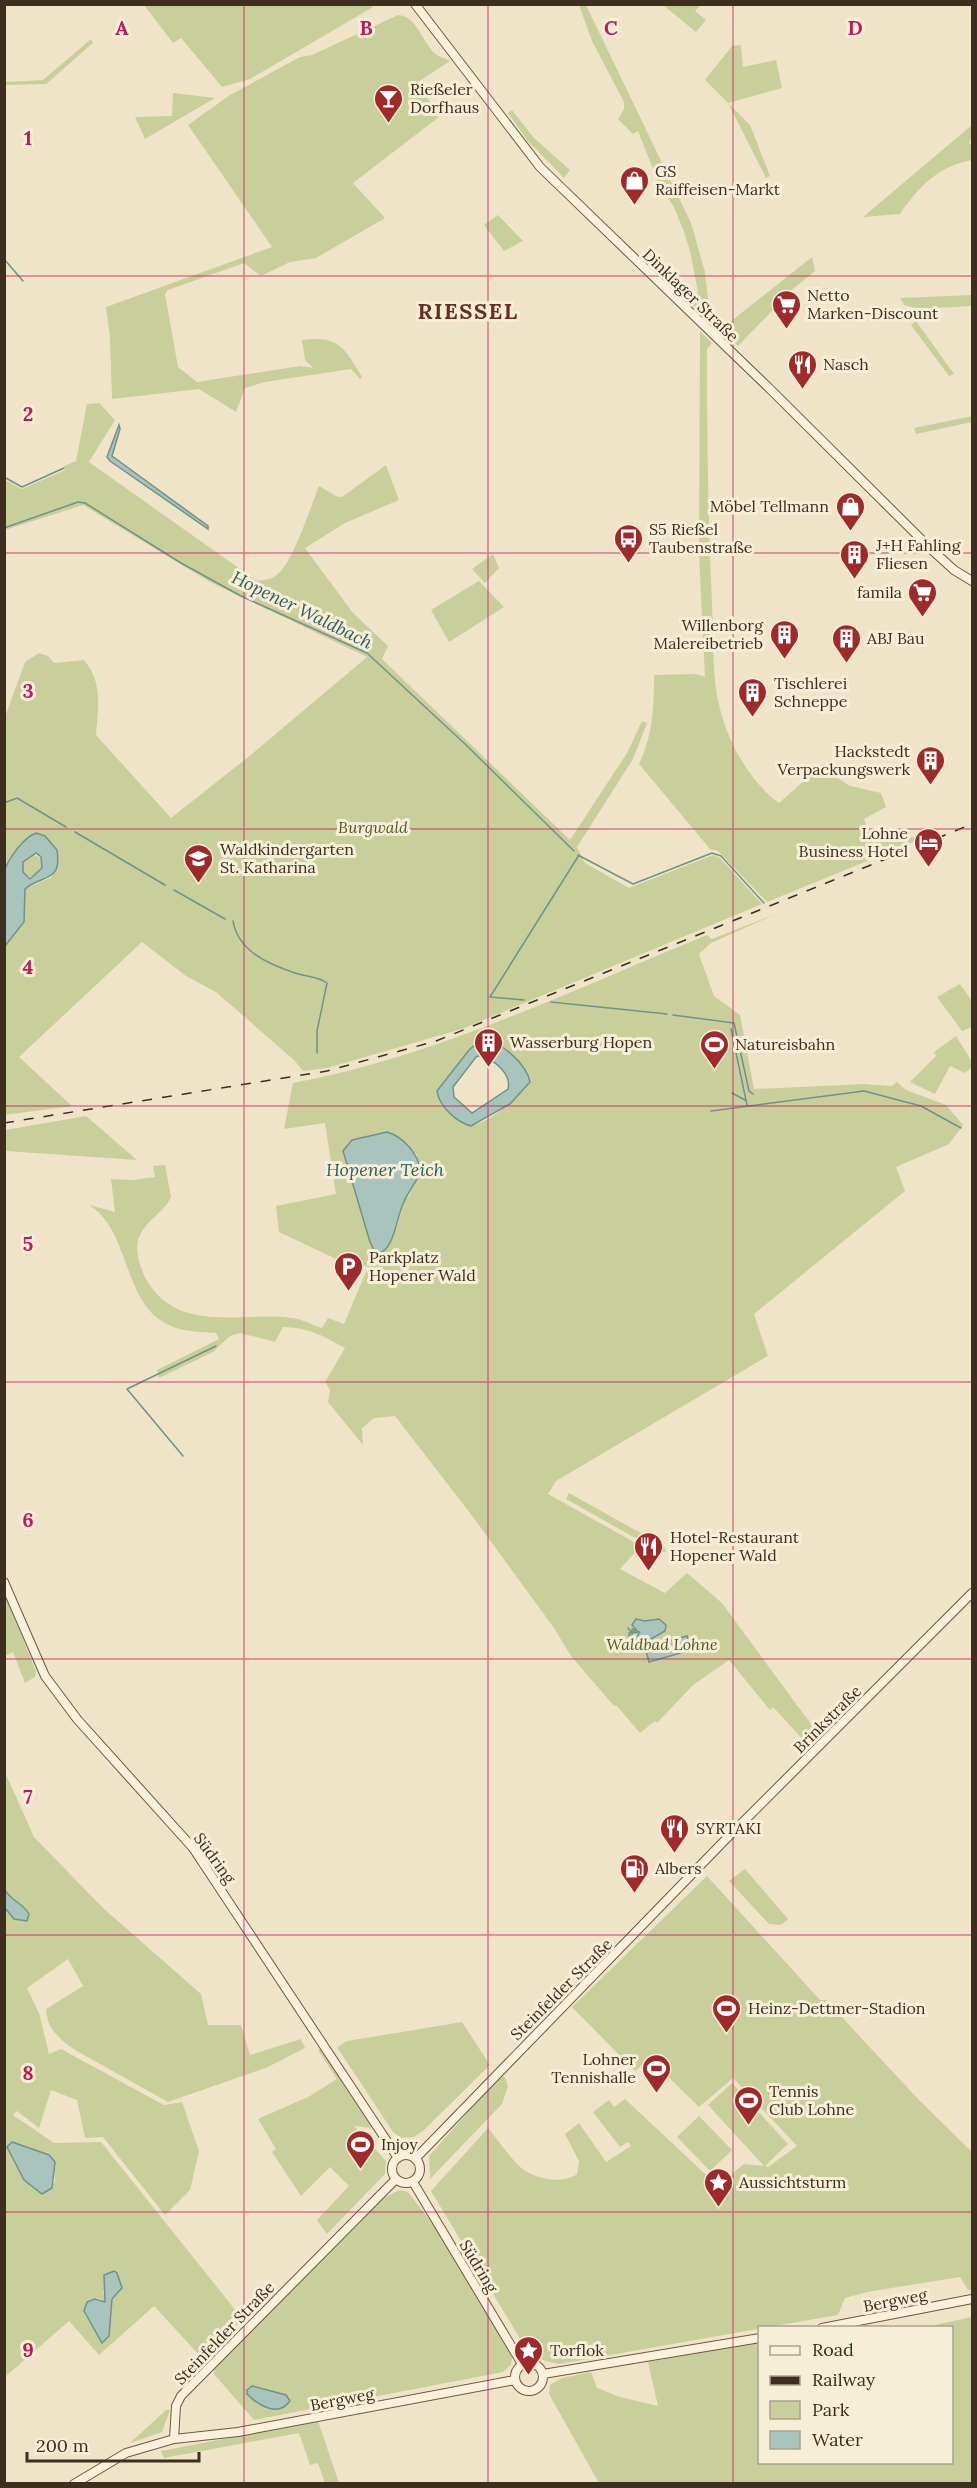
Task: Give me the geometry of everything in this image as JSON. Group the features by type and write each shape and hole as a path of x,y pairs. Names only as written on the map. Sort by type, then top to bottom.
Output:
{"main road":[{"name":"Dinklager Straße","path":"415,4 515,137 561,189 770,388 932,550 954,570 972,581"},
{"name":"Südring","path":"4,1582 45,1677 77,1719 193,1848 398,2158"},
{"name":"Brinkstraße","path":"702,1864 972,1593"},
{"name":"Steinfelder Straße","path":"415,2159 702,1864"},
{"path":"406,2155 415,2159 420,2172 413,2182 404,2184 396,2180 392,2166 398,2158 406,2155"},
{"name":"Steinfelder Straße","path":"174,2439 176,2406 181,2396 396,2180"},
{"name":"Südring","path":"413,2182 522,2364"},
{"name":"Bergweg","path":"832,2326 972,2299"},
{"path":"515,2380 517,2370 522,2364 535,2364 543,2374 758,2338"},
{"name":"Bergweg","path":"174,2439 238,2432 515,2380 521,2389 532,2391 542,2384 543,2374"},
{"path":"74,2484 126,2453 174,2439"}],"green space":[{"path":"371,4 373,7 250,79 222,87 181,38 173,43 144,5"},
{"path":"579,5 586,5 691,223 705,272 709,309 720,330 689,302 698,292 684,232 673,205 661,189 638,131 633,134 618,119 624,109 624,102 592,41"},
{"path":"663,5 701,5 695,11 706,20 696,32"},
{"path":"398,15 405,17 415,25 438,56 450,61 418,82 439,117 353,183 385,218 316,258 290,262 261,276 244,263 168,290 165,294 178,367 197,382 300,366 313,368 305,360 302,340 315,339 333,342 340,346 351,358 362,377 360,379 351,369 265,382 245,388 236,412 199,389 112,399 110,338 106,307 272,247 188,125 230,95 300,57 312,55"},
{"path":"91,39 93,43 46,84 5,85 5,82 43,80"},
{"path":"741,45 743,67 776,60 782,88 728,103 705,80 732,46"},
{"path":"173,93 215,98 145,139 135,117 172,116"},
{"path":"728,103 750,125 770,176 766,178"},
{"path":"512,110 534,138 570,170 564,178 527,140 508,113"},
{"path":"972,125 972,139 969,142 972,147 972,160 940,172 922,186 900,214 863,217"},
{"path":"498,215 523,241 504,251 484,225"},
{"path":"812,257 815,271 793,289 738,346 720,330"},
{"path":"972,295 972,306 918,309 904,305 900,298"},
{"path":"916,321 954,374 949,376 911,325"},
{"path":"700,331 712,343 707,349 707,413 714,670 720,709 735,749 750,773 779,803 824,763 833,775 850,786 881,793 886,807 864,819 873,843 933,834 767,902 718,851 710,849 639,764 652,721 654,675 696,674 705,677 699,555"},
{"name":"Burgwald","path":"99,403 115,420 89,462 257,581 274,577 285,566 319,486 342,497 386,465 399,500 345,523 305,548 353,613 388,646 382,659 570,840 627,753 642,721 647,723 633,759 577,847 585,863 629,888 713,855 720,858 762,904 462,1029 327,1068 303,1071 294,1060 216,992 186,976 142,942 19,1057 72,1106 4,1115 5,946 24,922 25,889 52,877 30,835 9,860 5,884 5,717 25,662 39,653 48,656 54,663 84,660 97,686 96,735 171,818 252,754 367,657 210,582 83,505 5,530 5,480 22,489 65,470 64,466 76,461 87,404"},
{"path":"972,416 972,422 916,434 914,428"},
{"path":"493,554 499,568 485,583 472,569"},
{"path":"479,581 504,607 449,642 431,610"},
{"path":"32,855 40,858 43,866 40,874 32,877 24,874 21,866 24,858"},
{"name":"Waldbad Lohne","path":"776,914 711,943 699,954 714,996 740,1015 754,1089 864,1084 892,1086 897,1082 906,1090 946,1105 963,1125 949,1144 896,1167 905,1191 754,1314 768,1356 556,1481 548,1494 641,1546 620,1569 665,1593 687,1573 722,1603 819,1735 808,1745 773,1707 770,1710 729,1660 693,1685 657,1723 655,1721 640,1733 571,1656 554,1628 473,1517 395,1416 374,1418 362,1428 363,1445 328,1402 330,1390 325,1382 345,1348 315,1333 292,1327 283,1327 275,1342 240,1333 230,1336 213,1352 159,1378 157,1370 219,1339 216,1333 179,1329 157,1318 135,1288 113,1233 103,1217 89,1205 115,1212 111,1179 133,1180 155,1177 153,1166 165,1165 171,1197 141,1233 137,1245 139,1260 146,1279 159,1296 175,1308 212,1317 292,1318 322,1328 328,1318 344,1324 368,1267 353,1261 351,1266 279,1232 276,1206 336,1194 325,1123 284,1129 293,1083 347,1071 452,1039 504,1020 707,935 712,939","holes":["481,1040 497,1043 504,1048 530,1082 491,1117 472,1125 464,1124 441,1105","394,1134 417,1155 410,1195 404,1200 398,1224 386,1248 379,1253 374,1250 358,1199"]},
{"path":"960,984 972,1001 972,1027 962,1031 937,997"},
{"path":"956,1036 972,1062 972,1067 965,1073 950,1066 935,1094 910,1082 936,1056 934,1052"},
{"path":"86,1116 137,1160 5,1151 5,1130"},
{"path":"569,1493 664,1546 666,1552 660,1552 566,1499"},
{"path":"5,1595 36,1671 35,1677 25,1683 13,1652 5,1656"},
{"path":"4,1770 34,1837 103,1908 201,1994 208,2025 241,2025 250,2055 301,2039 305,2048 268,2067 168,2102 75,2050 51,2028 46,2009 83,1986 68,1959 27,1988 39,2013 49,2054 61,2049 164,2105 182,2102 199,2151 190,2190 165,2215 103,2137 85,2138 77,2100 51,2090 39,2128 17,2111 13,2115 54,2143 101,2142 237,2312 239,2323 202,2358 154,2306 99,2355 69,2321 5,2377","holes":["12,2142 43,2153 52,2161 55,2182 42,2194 17,2168 7,2147","103,2290 120,2292 112,2299 109,2336 85,2316 88,2302 98,2298 105,2302"]},
{"path":"745,1869 788,1919 781,1925 769,1924 729,1881"},
{"path":"707,1876 820,2000 826,2000 918,2099 972,2152 972,2290 968,2290 960,2277 867,2292 845,2298 838,2315 775,2326 758,2326 758,2329 559,2364 545,2361 528,2352 431,2191 488,2128 525,2171 548,2179 564,2179 577,2174 579,2161 565,2134 579,2123 606,2162 631,2146 628,2142 620,2147 593,2112 609,2100 614,2107 625,2099 718,2186 744,2164 764,2166 708,2105 732,2083 788,2144 765,2166 768,2167 797,2146 733,2078 699,2107 655,2064 648,2060 635,2071 572,2007"},
{"path":"462,2022 490,2065 424,2130 414,2137 401,2138 393,2132 337,2047 347,2041"},
{"path":"321,2049 372,2128 354,2126 386,2161 385,2174 327,2234 317,2220 349,2186 330,2167 301,2196 272,2152 276,2149 258,2119 310,2096 337,2079 318,2050"},
{"path":"500,2076 505,2077 508,2086 502,2104 430,2179 429,2156"},
{"name":"Tennis Club Lohne","path":"699,2116 732,2150 710,2171 677,2137"},
{"path":"399,2190 408,2192 435,2227 512,2357 511,2365 503,2372 254,2420 214,2374 214,2366 384,2198"},
{"path":"972,2317 972,2483 599,2483 549,2394 550,2385 562,2378 591,2372 597,2388 620,2397 658,2406 648,2362 758,2342 758,2464 953,2464 953,2326 930,2326"},
{"path":"166,2410 170,2410 162,2432 130,2443"},
{"path":"318,2421 339,2483 325,2483 318,2463 310,2465 299,2433 164,2458 161,2451"}],"water":[{"path":"119,425 120,429 112,456 208,526 208,529 110,461 107,457"},
{"path":"36,833 45,836 57,850 57,868 50,876 25,889 24,922 5,946 5,869 18,848","holes":["36,853 41,857 42,868 30,879 23,872 23,862"]},
{"path":"481,1040 496,1043 518,1061 530,1082 510,1104 471,1126 449,1113 438,1097 437,1091 469,1050","holes":["481,1055 505,1073 509,1083 508,1089 472,1113 454,1097 453,1087 476,1057"]},
{"name":"Hopener Teich","path":"387,1132 399,1138 409,1147 417,1158 421,1171 401,1209 392,1239 384,1251 379,1253 374,1250 370,1242 343,1151 352,1140"},
{"path":"636,1619 645,1621 659,1619 666,1625 665,1631 639,1646 636,1640 639,1633 632,1625"},
{"path":"687,1636 691,1650 649,1662 645,1647"},
{"path":"5,1890 29,1914 27,1921 14,1919 5,1908"},
{"path":"12,2142 49,2155 55,2162 52,2188 42,2194 24,2180 7,2147"},
{"path":"114,2271 117,2273 122,2288 112,2299 109,2336 102,2343 84,2311 87,2302 95,2299 105,2302 104,2275"},
{"path":"252,2386 286,2395 290,2401 280,2409 262,2406 247,2394 247,2390"}],"waterway":[{"path":"4,259 23,281"},
{"path":"4,477 22,487 64,468"},
{"name":"Hopener Waldbach","path":"4,528 78,502 85,503 181,563 241,596 367,653 465,744 574,851"},
{"path":"4,803 17,798 66,827"},
{"path":"75,832 165,885"},
{"name":"Hopener Waldbach","path":"578,855 633,884 712,853 721,856 764,903"},
{"path":"524,1000 490,997 579,855"},
{"path":"174,890 225,919"},
{"path":"233,921 241,941 265,961 327,983 317,1031 317,1053"},
{"path":"551,1002 667,1014"},
{"path":"673,1015 734,1023 749,1091 753,1094"},
{"path":"731,1029 747,1105"},
{"path":"711,1111 864,1091 921,1106 961,1128"},
{"path":"732,1093 745,1100"},
{"path":"183,1456 127,1389 216,1346"},
{"path":"628,1628 631,1632 632,1633 636,1630 632,1629 632,1635 629,1637 629,1633 630,1633 640,1632"}],"railway":[{"path":"4,1123 327,1071 436,1041 972,824"}],"place":[{"name":"Rießeler Dorfhaus","path":"389,124"},
{"name":"GS Raiffeisen-Markt","path":"634,206"},
{"name":"Netto Marken-Discount","path":"786,330"},
{"name":"Nasch","path":"802,390"},
{"name":"Möbel Tellmann","path":"850,532"},
{"name":"S5 Rießel Taubenstraße","path":"628,564"},
{"name":"J+H Fahling Fliesen","path":"855,580"},
{"name":"famila","path":"923,618"},
{"name":"Willenborg Malereibetrieb","path":"784,660"},
{"name":"ABJ Bau","path":"846,664"},
{"name":"Tischlerei Schneppe","path":"753,718"},
{"name":"Hackstedt Verpackungswerk","path":"931,786"},
{"name":"Lohne Business Hotel","path":"929,868"},
{"name":"Waldkindergarten St. Katharina","path":"199,884"},
{"name":"Wasserburg Hopen","path":"489,1068"},
{"name":"Natureisbahn","path":"714,1070"},
{"name":"Parkplatz Hopener Wald","path":"348,1292"},
{"name":"Hotel-Restaurant Hopener Wald","path":"649,1572"},
{"name":"SYRTAKI","path":"675,1854"},
{"name":"Albers","path":"634,1894"},
{"name":"Heinz-Dettmer-Stadion","path":"727,2034"},
{"name":"Lohner Tennishalle","path":"657,2094"},
{"name":"Tennis Club Lohne","path":"748,2126"},
{"name":"Injoy","path":"360,2170"},
{"name":"Aussichtsturm","path":"718,2208"},
{"name":"Torflok","path":"529,2376"}],"district":[{"name":"RIESSEL","path":"468,311"}]}
